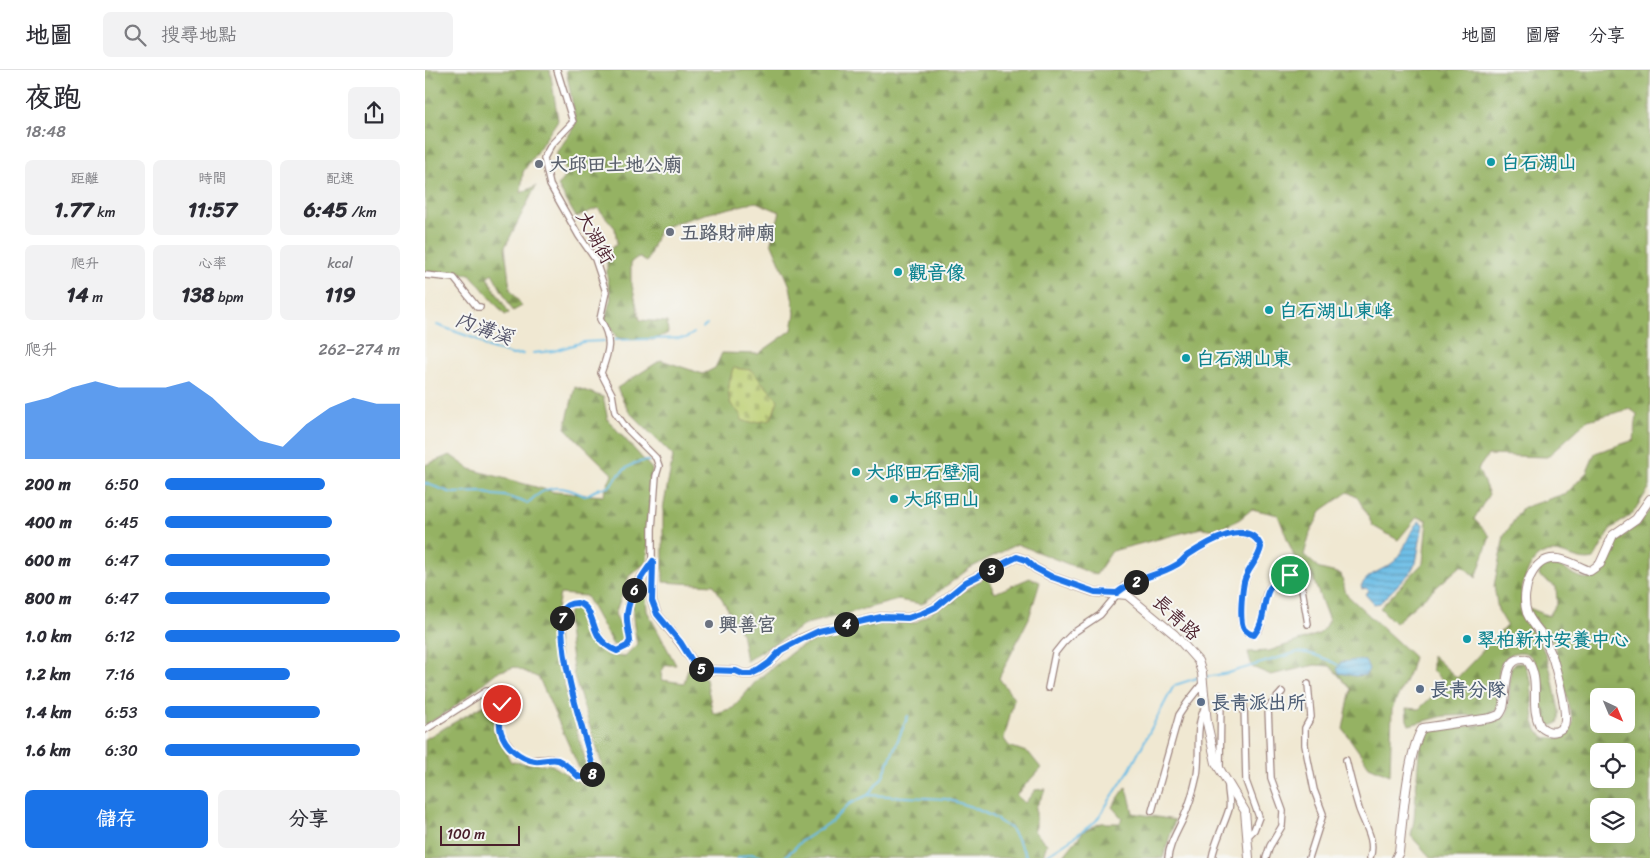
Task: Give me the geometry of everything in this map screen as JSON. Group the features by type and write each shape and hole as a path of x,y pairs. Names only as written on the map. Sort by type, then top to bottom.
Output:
{"street":[{"name":"大湖街","path":"557,70 573,122 551,145 544,158 550,185 579,236 595,259 606,292 600,319 605,328 609,343 601,373 612,394 615,412 627,429 656,458 659,466 656,476 653,561"},
{"path":"425,275 454,278 477,307 480,307"},
{"path":"1396,858 1399,852 1404,803 1416,739 1423,728 1491,718 1499,715 1503,707 1505,683 1511,666 1514,661 1522,658 1527,660 1533,670 1536,685 1535,708 1540,726 1549,732 1560,730 1564,726 1565,714 1553,660 1544,638 1527,614 1525,604 1526,588 1531,574 1541,562 1553,559 1559,559 1590,571 1600,564 1613,535 1636,519 1650,499"},
{"path":"1047,688 1055,653 1073,633 1100,615 1117,593 1125,586 1177,565 1187,556 1220,536 1240,532 1254,537 1261,547 1260,554 1244,583 1241,615 1243,628 1248,633 1254,635 1260,629 1267,592 1273,583 1282,577 1290,575 1296,576 1302,589 1308,624"},
{"name":"長青路","path":"653,561 652,601 657,614 681,643 694,664 701,669 736,671 743,674 751,674 759,670 769,663 781,650 819,631 881,617 908,618 923,613 936,607 966,582 1017,557 1026,560 1035,568 1052,577 1095,592 1127,594 1159,620 1199,661 1211,746 1216,763 1245,811 1249,858"},
{"path":"425,730 486,691 497,692 501,697 502,704 501,732 513,750 521,757 535,761 556,760 579,777 589,777 593,772 593,767 567,671 562,612 569,604 577,603 582,605 589,611 598,636 610,648 617,651 621,650 630,641 627,615 631,597 639,579 653,561"},
{"path":"1152,811 1179,715 1202,684"},
{"path":"1308,684 1311,717 1305,728 1305,745 1315,790 1323,814 1309,858"},
{"path":"1267,858 1270,846 1282,826 1283,811 1271,778 1268,728 1268,708 1281,692"},
{"path":"1220,769 1221,695"},
{"path":"1244,703 1246,781 1259,817 1254,830 1247,838"},
{"path":"1168,858 1173,838 1184,816 1197,777 1199,719 1205,707"},
{"path":"1346,760 1360,812 1372,840 1370,858"},
{"path":"1211,858 1229,806 1228,782"}],"green space":[{"path":"425,70 550,70 558,120 523,172 521,193 536,186 505,247 510,289 522,306 513,311 492,273 487,277 509,313 505,315 470,274 425,272"},
{"path":"566,70 1650,70 1650,487 1632,514 1611,529 1594,559 1581,559 1562,553 1549,552 1540,555 1532,563 1528,571 1521,596 1523,612 1542,647 1549,667 1559,710 1558,723 1551,726 1545,721 1540,705 1537,669 1534,661 1525,653 1519,652 1508,657 1500,667 1499,708 1488,715 1444,716 1409,725 1406,708 1419,709 1445,684 1432,670 1432,655 1457,678 1507,625 1498,610 1494,586 1504,536 1522,508 1567,493 1587,472 1595,453 1634,440 1637,414 1630,409 1588,420 1547,457 1488,455 1478,469 1489,494 1474,519 1490,536 1476,578 1462,565 1395,623 1380,608 1423,563 1427,520 1417,517 1398,540 1373,526 1358,498 1348,492 1322,510 1310,533 1304,555 1320,569 1341,574 1346,594 1414,657 1410,671 1392,709 1390,775 1369,766 1343,729 1351,689 1330,666 1315,665 1271,675 1252,667 1248,652 1269,651 1319,634 1329,621 1310,570 1295,559 1278,515 1252,509 1240,519 1218,530 1201,528 1112,551 1096,575 1017,544 970,568 922,604 898,600 806,624 746,661 741,632 714,585 663,582 663,509 673,456 629,412 617,388 661,360 703,374 715,368 722,353 758,354 792,330 795,313 790,286 771,242 780,212 756,202 705,214 659,230 647,262 638,257 631,262 631,281 640,320 667,322 668,333 653,340 617,338 605,319 611,298 607,275 607,252 617,244 615,228 598,208 576,217 558,186 568,174 556,153 576,122"},
{"path":"733,368 751,370 778,400 771,420 750,423 742,420 740,414 732,406 729,395"},
{"path":"575,387 603,397 608,420 652,469 647,562 629,576 615,614 625,635 619,645 613,645 586,596 560,594 557,614 559,658 588,769 579,768 539,678 515,667 497,672 449,711 425,725 425,465 450,455 470,469 554,492 603,496 612,474 565,428"},
{"path":"1650,509 1650,858 1431,858 1411,836 1414,820 1420,737 1425,729 1469,726 1502,718 1508,710 1511,667 1516,663 1524,663 1531,681 1534,722 1538,732 1546,738 1562,738 1570,731 1573,722 1555,647 1532,618 1529,608 1549,616 1557,603 1556,587 1539,576 1540,568 1552,564 1560,566 1579,577 1587,579 1594,577 1600,574 1609,563 1616,542 1641,522"},
{"path":"987,576 995,593 1030,578 1040,582 1029,618 999,678 1014,699 1004,739 1009,746 1029,753 1041,768 1016,795 1025,803 1035,790 1046,789 1036,807 1036,827 1034,831 1047,844 1042,858 425,858 425,739 488,703 499,705 493,729 511,762 552,765 582,784 596,783 602,765 574,676 567,622 572,607 581,610 596,642 606,655 624,657 637,644 633,609 636,593 645,578 647,611 676,665 666,665 661,672 662,680 684,683 688,669 706,679 713,714 733,708 758,679 796,649 842,629 887,622 915,623"},
{"path":"1126,787 1133,813 1175,820 1163,858 1062,858 1084,831 1101,823 1120,823 1122,818 1112,807"}],"water":[{"path":"1419,521 1423,524 1416,563 1409,574 1380,603 1374,604 1365,594 1369,591 1366,588 1362,589 1361,586 1364,581 1399,557 1412,530"},
{"path":"1365,661 1369,669 1366,675 1355,676 1339,673 1337,669 1341,662"}],"waterway":[{"name":"內溝溪","path":"437,325 476,339 488,348 513,355 523,354"},
{"name":"內溝溪","path":"702,328 707,325"},
{"name":"內溝溪","path":"614,340 686,338 694,333"},
{"name":"內溝溪","path":"533,353 554,351 583,342 604,341"},
{"path":"425,483 452,493 482,492 528,503 542,492 555,488 562,488 585,496 600,488 609,487 621,472 631,465 649,461"},
{"path":"1206,677 1228,673 1298,652 1309,653 1338,665"},
{"path":"1042,858 1096,821 1130,769 1172,689 1175,685 1197,678"},
{"path":"868,795 882,778 908,716"},
{"path":"784,858 803,840 831,822 849,804 868,795 946,799 972,807 1011,829 1028,858"},
{"path":"738,858 751,854 765,858"}],"place":[{"name":"白石湖山","path":"1491,162"},
{"name":"大邱田土地公廟","path":"539,164"},
{"name":"五路財神廟","path":"670,232"},
{"name":"觀音像","path":"898,272"},
{"name":"白石湖山東峰","path":"1269,310"},
{"name":"白石湖山東","path":"1186,358"},
{"name":"大邱田石壁洞","path":"856,472"},
{"name":"大邱田山","path":"894,499"},
{"name":"興善宮","path":"709,624"},
{"name":"翠柏新村安養中心","path":"1467,639"},
{"name":"長青分隊","path":"1420,689"},
{"name":"長青派出所","path":"1201,702"}],"route":[{"path":"502,704 501,732 513,750 521,757 535,761 556,760 579,777 589,777 593,772 593,767 567,671 562,612 569,604 577,603 582,605 589,611 598,636 610,648 617,651 621,650 630,641 627,615 631,597 639,579 653,561 652,601 657,614 681,643 694,664 701,669 736,671 743,674 751,674 759,670 769,663 781,650 819,631 881,617 908,618 923,613 936,607 966,582 1017,557 1026,560 1035,568 1052,577 1095,592 1117,593 1125,586 1177,565 1187,556 1220,536 1240,532 1254,537 1261,547 1260,554 1247,574 1244,583 1241,615 1243,628 1248,633 1254,635 1260,629 1267,592 1273,583 1282,577 1290,575"}]}
